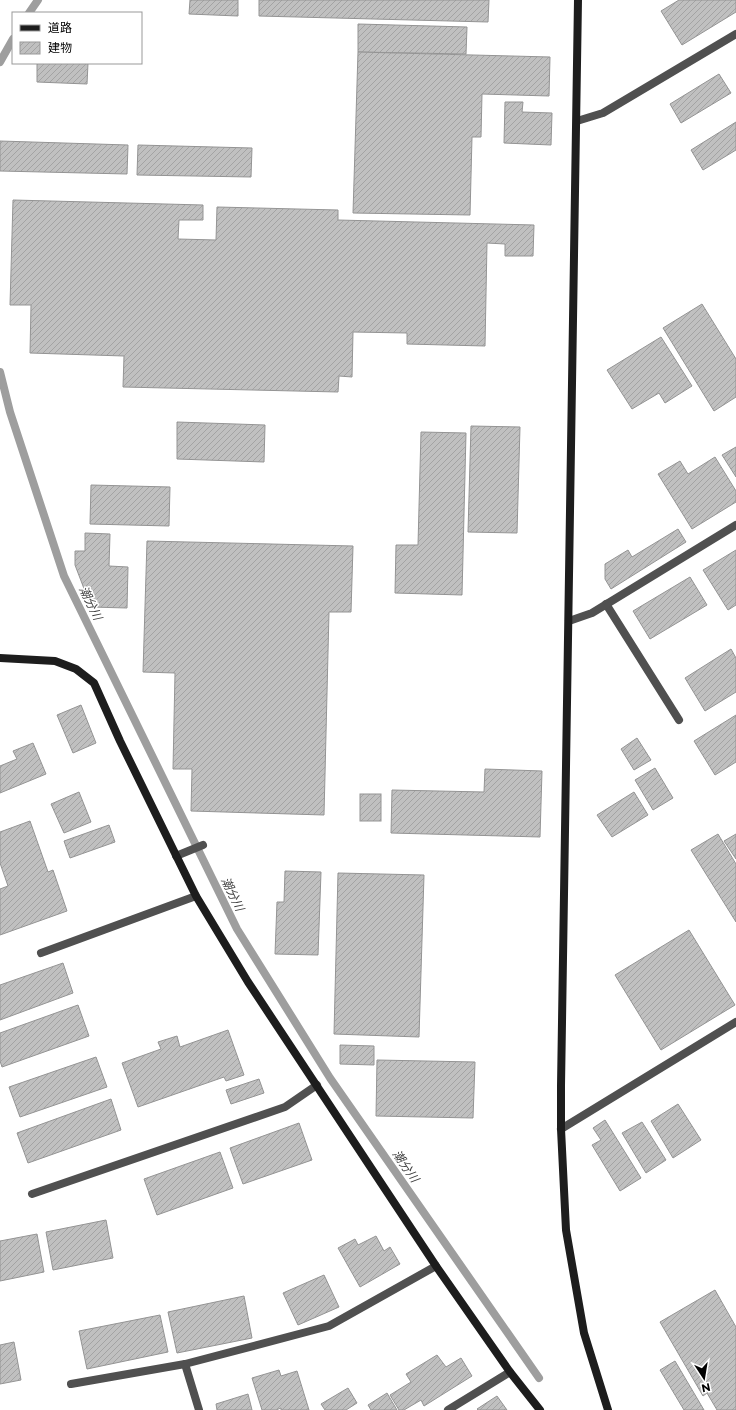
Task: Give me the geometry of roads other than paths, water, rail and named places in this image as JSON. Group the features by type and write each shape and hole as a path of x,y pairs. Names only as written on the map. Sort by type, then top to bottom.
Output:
{"street":[{"path":"578,0 561,1129 566,1230 584,1333 608,1410"},
{"path":"577,121 603,113 736,34"},
{"path":"569,621 592,613 736,525"},
{"path":"606,604 679,720"},
{"path":"0,658 55,662 76,669 94,683 196,896 248,982 436,1266 510,1372 540,1410"},
{"path":"176,856 203,845"},
{"path":"41,953 196,896"},
{"path":"561,1129 736,1022"},
{"path":"32,1194 285,1107 317,1085"},
{"path":"71,1384 185,1364 329,1326 436,1266"},
{"path":"185,1364 199,1410"},
{"path":"448,1410 510,1372"}],"waterway":[{"name":"潮分川","path":"30,12 38,0"},
{"name":"潮分川","path":"0,62 12,41"},
{"name":"潮分川","path":"0,372 10,412 64,576 237,929 330,1078 539,1378"}]}
